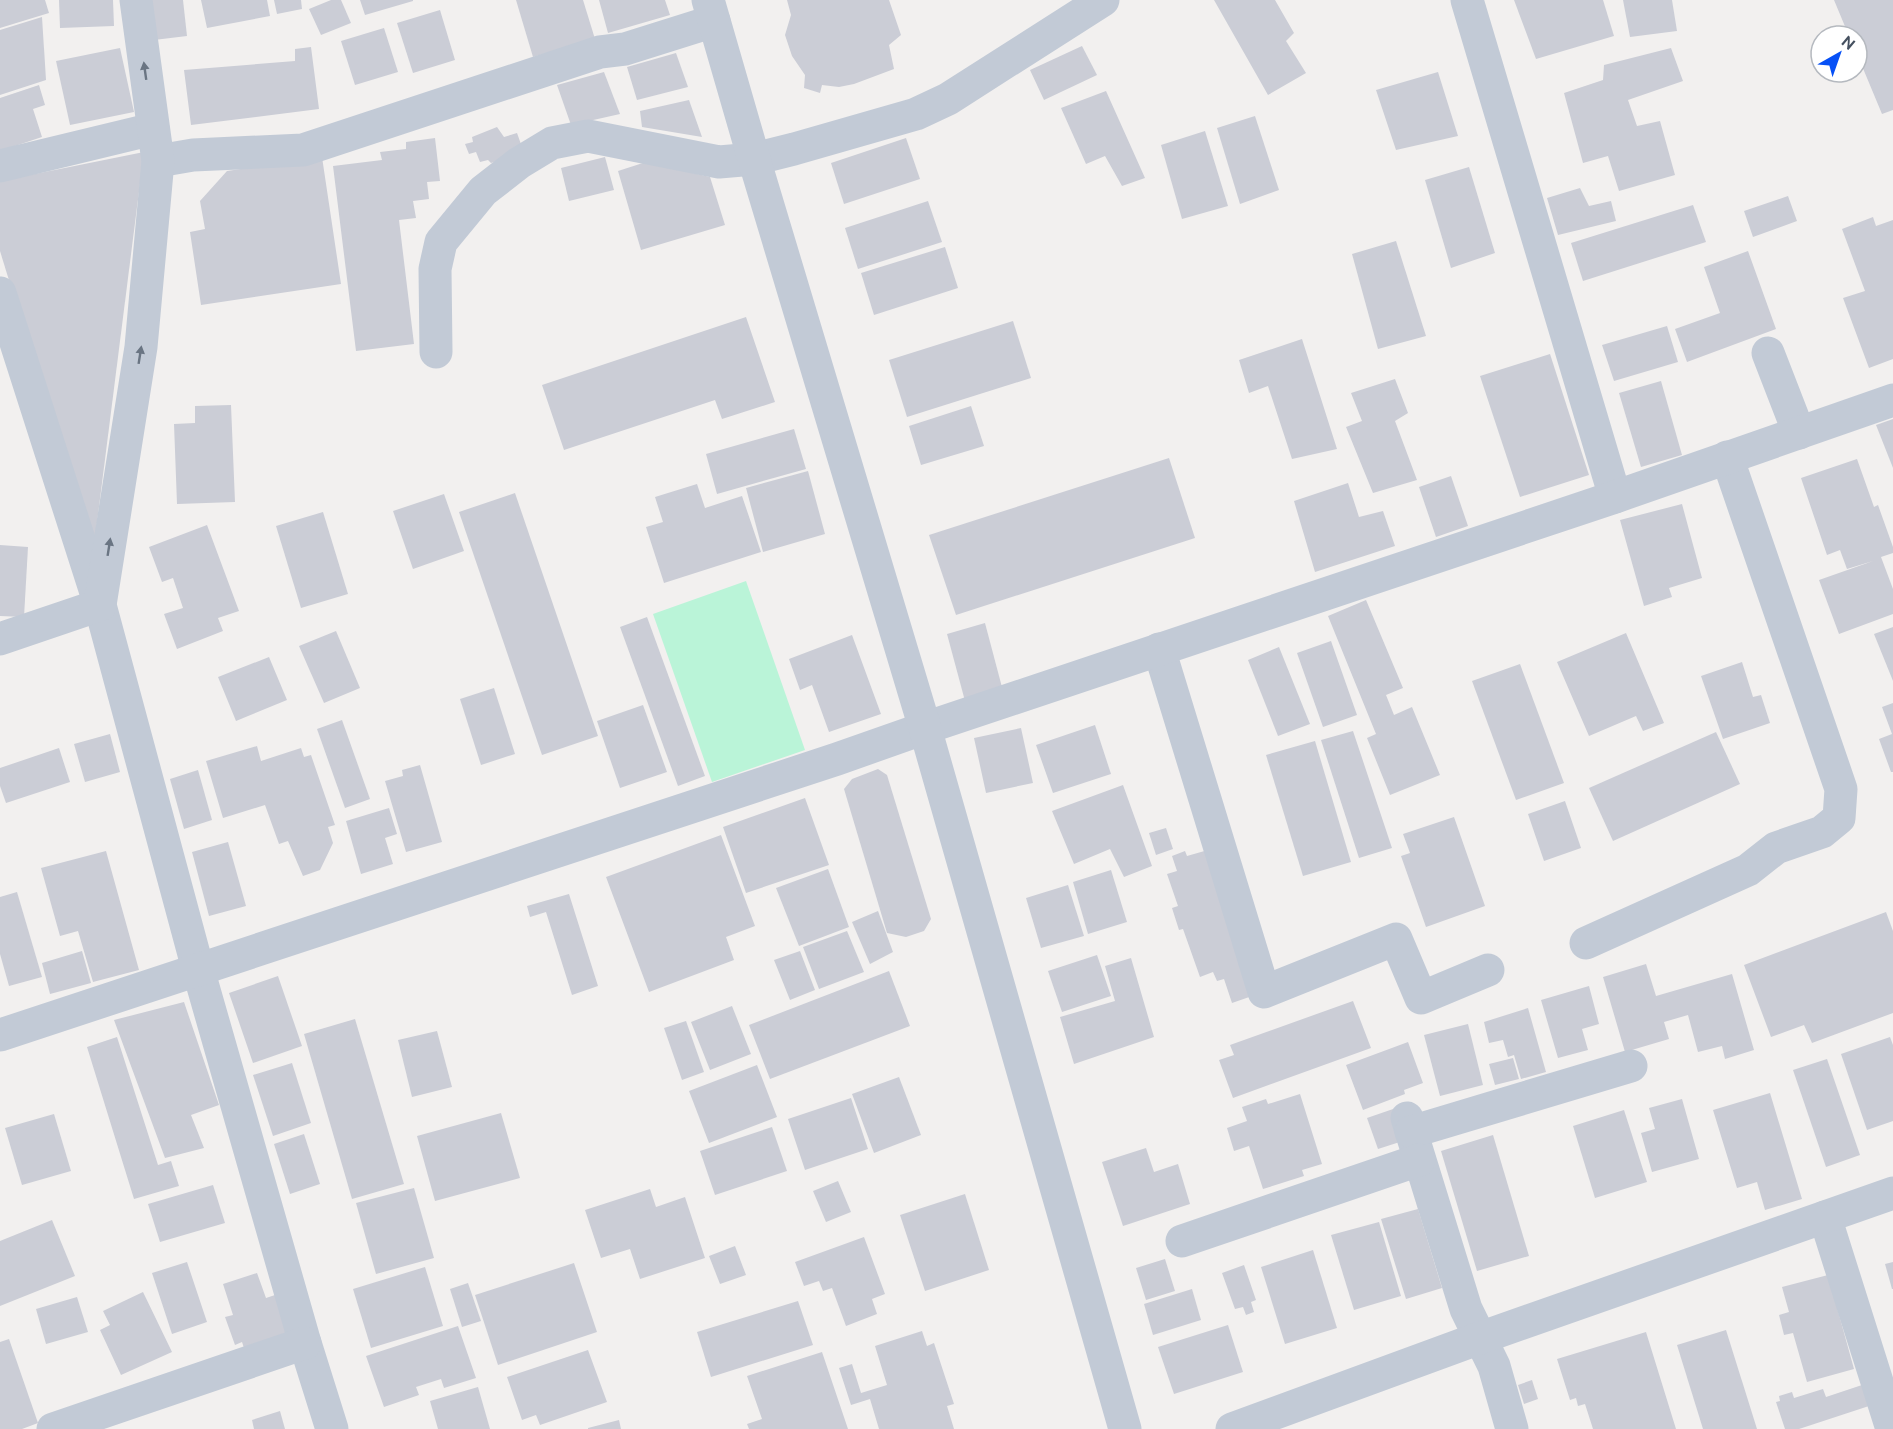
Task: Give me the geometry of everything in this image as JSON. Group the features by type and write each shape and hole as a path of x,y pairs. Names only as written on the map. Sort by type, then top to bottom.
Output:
{"street":[{"path":"100,605 141,347 158,161 136,0"},
{"path":"435,352 435,268 441,242 483,191 519,163 552,143 588,136 719,162 754,159 916,114 948,99 1103,0"},
{"path":"1467,0 1615,497"},
{"path":"158,161 193,155 303,150 600,52 626,49 711,11 925,728 1125,1429"},
{"path":"0,166 153,129"},
{"path":"0,293 100,605 198,969 305,1343 332,1429"},
{"path":"1768,353 1799,433"},
{"path":"0,1035 837,759 1615,497 1893,400"},
{"path":"1586,943 1748,870 1776,848 1822,832 1839,818 1841,789 1726,457"},
{"path":"0,639 100,605"},
{"path":"1159,649 1264,992 1396,939 1421,998 1488,970"},
{"path":"1182,1241 1412,1137 1631,1066"},
{"path":"1412,1137 1466,1309 1494,1366 1512,1429"},
{"path":"1232,1429 1480,1338 1893,1193"},
{"path":"1825,1217 1892,1429"},
{"path":"53,1429 305,1343"}],"green space":[{"path":"746,581 805,750 712,782 653,614"}],"building":[{"path":"0,0 45,0 49,13 0,28"},
{"path":"59,0 113,0 114,26 60,28"},
{"path":"149,0 183,0 187,36 154,40"},
{"path":"201,0 267,0 270,16 207,28"},
{"path":"274,0 301,0 302,9 277,14"},
{"path":"331,0 341,0 351,23 321,35 309,9"},
{"path":"360,0 413,0 413,1 365,15"},
{"path":"516,0 583,0 595,39 533,57"},
{"path":"599,0 665,0 670,15 608,33"},
{"path":"787,0 889,0 901,35 889,45 894,69 854,84 839,87 822,85 820,93 804,88 805,75 792,56 785,35 791,15"},
{"path":"1214,0 1275,0 1294,33 1286,41 1306,73 1268,95"},
{"path":"1514,0 1603,0 1614,36 1536,59"},
{"path":"1623,0 1672,0 1677,31 1630,37"},
{"path":"1834,0 1893,0 1893,110 1882,114 1869,83 1869,24 1844,24"},
{"path":"440,10 455,60 413,73 397,23"},
{"path":"42,17 46,80 0,95 0,30"},
{"path":"384,28 398,72 355,85 341,41"},
{"path":"1082,46 1097,75 1044,100 1030,70"},
{"path":"311,47 319,109 191,125 184,70 295,61 295,49"},
{"path":"120,48 134,112 70,125 56,61"},
{"path":"1671,48 1683,81 1628,100 1637,126 1660,121 1675,175 1619,191 1608,156 1583,163 1564,93 1603,80 1604,65"},
{"path":"676,53 688,87 637,100 627,67"},
{"path":"604,72 620,114 571,125 557,85"},
{"path":"1438,72 1458,136 1396,150 1376,90"},
{"path":"39,85 45,105 33,109 42,137 0,151 0,98"},
{"path":"1106,91 1145,178 1122,186 1105,156 1086,164 1061,108"},
{"path":"689,100 702,137 642,127 640,111"},
{"path":"1255,116 1279,190 1240,204 1217,128"},
{"path":"497,127 504,137 517,133 522,147 507,158 491,163 488,160 480,162 476,152 469,154 465,144 473,142 472,137"},
{"path":"1205,131 1228,206 1182,219 1161,145"},
{"path":"435,138 440,181 427,182 429,199 413,201 416,218 399,220 414,344 356,351 333,166 382,160 380,152 406,149 406,142"},
{"path":"906,138 920,179 844,204 831,163"},
{"path":"144,152 93,554 0,251 0,181"},
{"path":"322,157 341,284 201,305 190,232 205,229 200,201 227,171"},
{"path":"605,157 614,190 569,201 561,168"},
{"path":"646,162 710,177 725,225 641,250 618,171"},
{"path":"1469,167 1495,253 1451,268 1425,180"},
{"path":"1580,188 1589,206 1611,201 1616,221 1558,235 1547,198"},
{"path":"1788,196 1797,221 1753,237 1744,211"},
{"path":"928,201 942,242 858,269 845,228"},
{"path":"1693,205 1706,242 1583,281 1571,243"},
{"path":"1873,217 1876,226 1893,220 1893,359 1869,368 1843,298 1865,291 1842,229"},
{"path":"1396,241 1426,336 1378,349 1352,254"},
{"path":"945,247 958,288 874,315 861,273"},
{"path":"1748,251 1776,329 1687,362 1675,329 1720,313 1704,267"},
{"path":"746,317 775,402 722,419 715,400 564,450 542,385"},
{"path":"1013,321 1031,378 907,417 889,360"},
{"path":"1667,326 1678,362 1614,381 1602,345"},
{"path":"1302,339 1337,449 1292,459 1268,386 1249,393 1239,360"},
{"path":"1550,354 1589,475 1520,497 1480,376"},
{"path":"1395,379 1408,413 1395,421 1417,480 1373,493 1346,427 1362,421 1351,393"},
{"path":"1661,381 1682,455 1641,467 1619,393"},
{"path":"231,405 235,502 177,504 174,424 195,423 195,406"},
{"path":"971,406 984,446 921,465 909,426"},
{"path":"1893,419 1893,468 1876,425"},
{"path":"794,429 806,469 717,494 706,454"},
{"path":"1169,458 1195,538 956,615 929,535"},
{"path":"1857,459 1874,507 1878,505 1893,547 1893,553 1881,557 1893,589 1893,614 1839,634 1819,580 1873,561 1847,569 1840,550 1827,555 1801,478"},
{"path":"808,471 825,534 763,552 746,488"},
{"path":"1451,476 1468,526 1436,537 1419,487"},
{"path":"1348,483 1359,517 1383,511 1395,546 1315,572 1294,501"},
{"path":"697,484 705,508 742,496 761,552 664,583 646,527 663,522 655,497"},
{"path":"515,493 598,736 542,755 459,512"},
{"path":"444,494 464,551 413,569 393,511"},
{"path":"1682,504 1702,578 1669,588 1672,597 1644,606 1620,520"},
{"path":"323,512 348,594 301,608 276,526"},
{"path":"207,525 239,611 218,618 223,631 177,649 164,614 183,608 173,578 162,582 149,547"},
{"path":"0,545 28,547 24,617 0,616"},
{"path":"1366,600 1403,688 1386,695 1394,715 1412,707 1440,775 1390,795 1367,738 1376,734 1328,616"},
{"path":"647,617 705,776 678,786 620,627"},
{"path":"985,623 1003,691 965,701 947,634"},
{"path":"1893,627 1893,681 1874,634"},
{"path":"336,631 360,688 324,703 299,646"},
{"path":"1626,633 1664,723 1643,731 1636,716 1589,736 1557,662"},
{"path":"852,635 881,714 829,732 812,685 800,690 789,659"},
{"path":"1331,641 1357,715 1323,727 1297,653"},
{"path":"1279,647 1310,724 1278,736 1248,660"},
{"path":"269,657 287,700 236,721 218,677"},
{"path":"1742,662 1753,697 1761,695 1770,723 1723,739 1701,676"},
{"path":"1520,664 1564,783 1516,800 1472,681"},
{"path":"494,688 515,754 481,765 460,699"},
{"path":"1893,703 1893,772 1891,772 1879,739 1892,734 1882,707"},
{"path":"643,705 667,772 620,788 597,721"},
{"path":"342,720 370,799 345,808 317,729"},
{"path":"1095,725 1111,774 1053,793 1036,745"},
{"path":"1021,728 1033,783 986,793 974,738"},
{"path":"1353,731 1392,848 1359,858 1321,740"},
{"path":"1716,732 1740,784 1613,841 1589,788"},
{"path":"110,734 120,772 85,782 74,744"},
{"path":"1315,741 1351,862 1303,876 1266,755"},
{"path":"257,746 261,761 301,748 304,757 311,755 335,825 328,827 333,843 320,870 303,876 288,841 279,844 265,805 223,818 206,761"},
{"path":"59,748 70,782 6,803 0,786 0,768"},
{"path":"420,765 442,842 406,852 385,781 403,776 402,770"},
{"path":"878,769 887,775 931,919 924,931 906,937 887,933 844,789 852,779"},
{"path":"198,770 212,820 184,829 170,779"},
{"path":"1123,785 1152,866 1124,877 1110,849 1074,864 1052,811"},
{"path":"805,798 829,865 746,893 723,827"},
{"path":"1565,801 1581,848 1544,861 1528,814"},
{"path":"389,808 397,834 385,838 393,864 361,874 346,821"},
{"path":"1454,817 1485,906 1426,927 1401,856 1410,853 1403,834"},
{"path":"1166,828 1173,849 1156,855 1149,833"},
{"path":"721,835 755,926 726,937 734,960 649,992 606,877"},
{"path":"228,842 246,906 209,916 192,852"},
{"path":"1208,850 1258,994 1232,1003 1224,979 1217,981 1213,972 1200,977 1183,929 1179,930 1172,908 1178,906 1167,874 1177,871 1172,856 1185,851 1187,856"},
{"path":"106,851 139,970 93,982 78,931 60,936 41,868"},
{"path":"828,869 849,927 799,946 776,888"},
{"path":"1111,870 1127,922 1088,934 1073,882"},
{"path":"1068,885 1084,936 1041,948 1026,898"},
{"path":"17,892 42,977 9,986 0,954 0,897"},
{"path":"569,894 598,986 572,995 546,912 530,917 527,906"},
{"path":"878,911 893,952 870,964 852,922"},
{"path":"1886,912 1893,931 1893,1013 1812,1043 1804,1025 1771,1037 1744,965"},
{"path":"847,931 864,972 819,989 803,947"},
{"path":"82,951 91,983 50,994 42,963"},
{"path":"800,951 815,990 790,1000 774,960"},
{"path":"1097,955 1111,996 1062,1012 1048,971"},
{"path":"1131,958 1154,1037 1074,1064 1060,1017 1115,1001 1105,966"},
{"path":"1646,964 1656,996 1732,974 1754,1050 1725,1059 1722,1046 1698,1052 1688,1015 1664,1022 1669,1039 1625,1052 1603,977"},
{"path":"889,971 910,1026 770,1079 749,1025"},
{"path":"278,976 302,1046 253,1063 229,993"},
{"path":"1589,986 1599,1024 1582,1029 1588,1050 1558,1058 1541,1000"},
{"path":"1353,1001 1371,1048 1233,1098 1219,1060 1234,1055 1230,1045"},
{"path":"184,1002 219,1105 191,1115 204,1148 165,1158 114,1020"},
{"path":"732,1006 751,1054 710,1070 691,1022"},
{"path":"1528,1008 1546,1072 1521,1079 1514,1055 1508,1057 1503,1040 1489,1043 1484,1022"},
{"path":"355,1019 404,1184 352,1199 304,1034"},
{"path":"686,1021 704,1072 682,1080 664,1028"},
{"path":"1468,1024 1483,1085 1440,1096 1424,1035"},
{"path":"437,1031 452,1087 412,1097 398,1040"},
{"path":"117,1037 158,1165 171,1161 179,1186 134,1199 87,1047"},
{"path":"1890,1037 1893,1045 1893,1121 1867,1130 1841,1054"},
{"path":"1408,1042 1423,1083 1404,1090 1405,1094 1363,1110 1346,1065"},
{"path":"1513,1058 1519,1079 1495,1085 1489,1064"},
{"path":"1827,1059 1860,1155 1826,1167 1793,1070"},
{"path":"292,1063 311,1123 273,1136 253,1075"},
{"path":"757,1065 777,1117 709,1143 689,1091"},
{"path":"899,1077 921,1135 874,1153 852,1094"},
{"path":"1770,1093 1802,1199 1765,1210 1757,1182 1737,1188 1713,1110"},
{"path":"1300,1094 1322,1164 1302,1170 1304,1176 1263,1189 1249,1146 1234,1151 1227,1128 1247,1121 1242,1107 1266,1099 1268,1104"},
{"path":"851,1098 868,1149 805,1170 788,1119"},
{"path":"1682,1099 1699,1159 1652,1172 1641,1133 1655,1129 1649,1108"},
{"path":"1396,1108 1406,1140 1378,1149 1367,1118"},
{"path":"1624,1110 1647,1182 1595,1198 1573,1126"},
{"path":"501,1113 520,1178 435,1201 417,1136"},
{"path":"54,1114 71,1171 22,1185 5,1128"},
{"path":"772,1127 787,1171 715,1195 700,1151"},
{"path":"304,1134 320,1184 290,1194 274,1144"},
{"path":"1493,1135 1529,1256 1477,1271 1441,1151"},
{"path":"1146,1148 1154,1172 1178,1164 1190,1204 1123,1226 1102,1162"},
{"path":"838,1181 851,1212 826,1222 813,1191"},
{"path":"213,1185 225,1223 160,1242 148,1204"},
{"path":"414,1188 434,1258 376,1274 356,1203"},
{"path":"650,1189 656,1207 685,1197 705,1258 640,1279 630,1249 601,1258 585,1210"},
{"path":"965,1194 989,1270 925,1291 900,1215"},
{"path":"1418,1209 1442,1288 1406,1299 1381,1219"},
{"path":"52,1220 75,1276 0,1306 0,1241"},
{"path":"1379,1222 1401,1296 1354,1310 1331,1235"},
{"path":"864,1237 885,1294 872,1299 877,1314 846,1326 832,1288 823,1291 819,1281 804,1286 795,1262"},
{"path":"735,1246 746,1275 720,1284 709,1256"},
{"path":"1313,1250 1337,1328 1285,1344 1261,1267"},
{"path":"1165,1259 1175,1291 1146,1300 1136,1268"},
{"path":"187,1262 207,1322 172,1334 152,1273"},
{"path":"1893,1262 1893,1289 1892,1289 1885,1264"},
{"path":"574,1263 597,1332 498,1365 475,1295"},
{"path":"1244,1265 1256,1300 1251,1302 1254,1312 1246,1315 1243,1307 1235,1309 1222,1273"},
{"path":"425,1267 443,1326 371,1348 353,1289"},
{"path":"257,1273 266,1298 284,1292 296,1330 244,1348 242,1342 235,1345 225,1317 233,1315 223,1284"},
{"path":"1828,1275 1854,1369 1807,1382 1793,1333 1784,1335 1779,1315 1789,1312 1782,1287"},
{"path":"468,1283 481,1321 462,1327 450,1289"},
{"path":"1192,1289 1201,1320 1153,1335 1144,1304"},
{"path":"143,1292 172,1352 121,1375 100,1330 110,1325 103,1311"},
{"path":"77,1297 88,1332 46,1344 36,1309"},
{"path":"798,1301 813,1345 711,1377 697,1332"},
{"path":"1228,1325 1243,1372 1174,1394 1158,1347"},
{"path":"458,1326 476,1378 444,1388 441,1379 416,1387 419,1395 384,1407 366,1356"},
{"path":"1726,1330 1757,1429 1703,1429 1677,1345"},
{"path":"922,1331 927,1346 934,1343 954,1404 947,1406 954,1429 879,1429 870,1399 851,1405 839,1368 852,1364 861,1393 887,1385 875,1346"},
{"path":"1646,1332 1676,1429 1593,1429 1585,1404 1578,1406 1576,1398 1570,1400 1557,1359"},
{"path":"9,1339 38,1423 22,1429 0,1429 0,1342"},
{"path":"588,1350 607,1402 540,1425 536,1415 522,1420 507,1377"},
{"path":"822,1352 848,1429 749,1429 747,1424 762,1419 747,1376"},
{"path":"1532,1380 1538,1399 1524,1404 1518,1385"},
{"path":"1862,1385 1869,1406 1799,1429 1785,1429 1776,1402 1780,1401 1779,1396 1792,1392 1794,1398 1823,1389 1826,1397"},
{"path":"478,1387 490,1429 438,1429 430,1401"},
{"path":"280,1411 285,1429 254,1429 252,1420"},
{"path":"619,1420 621,1429 588,1429 588,1428"}]}
